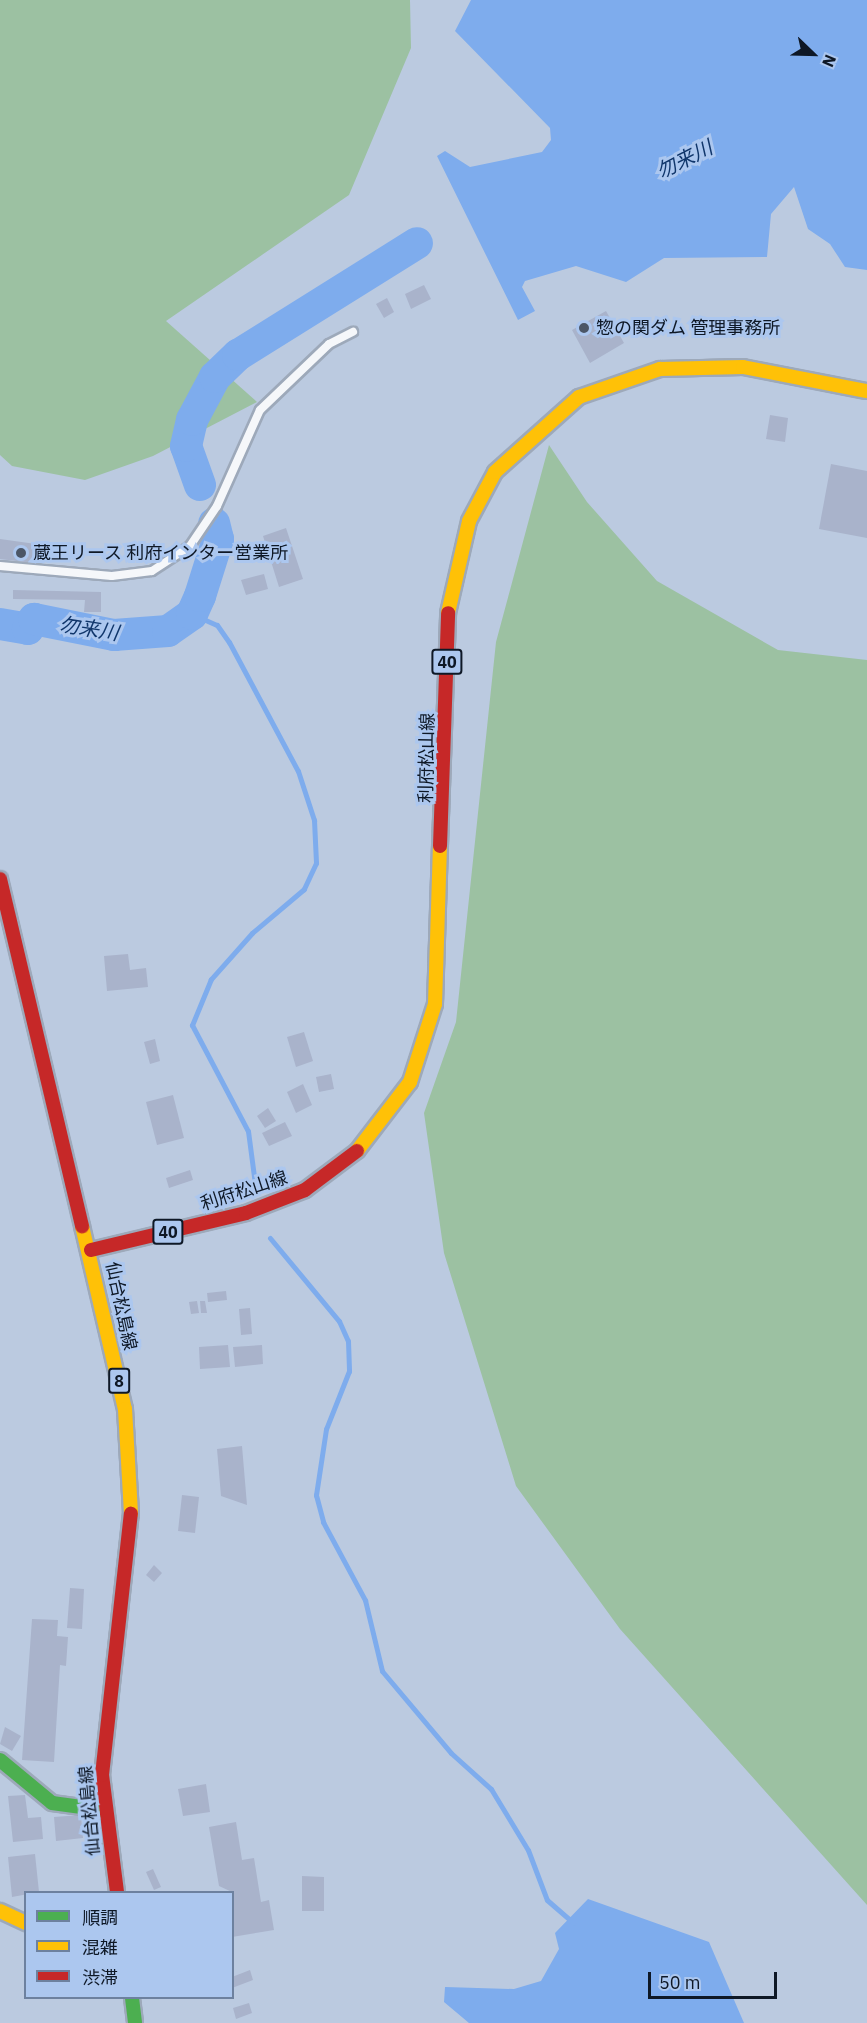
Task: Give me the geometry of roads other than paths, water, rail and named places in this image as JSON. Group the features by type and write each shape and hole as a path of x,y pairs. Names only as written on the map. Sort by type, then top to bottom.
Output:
{"main road":[{"name":"利府松山線","path":"91,1250 246,1213 305,1190 364,1146 410,1082 435,1004 448,608 463,538 495,472 545,421 579,397 660,369 743,367 867,391"},
{"name":"仙台松島線","path":"0,879 91,1250 132,1469 108,1699 104,1810 117,1891"},
{"path":"0,1761 52,1803 104,1810"},
{"path":"0,1911 24,1922"},
{"path":"132,1999 135,2023"}],"lane":[{"path":"0,566 112,576 152,571 190,546 217,506 260,410 329,344 353,332"}],"water":[{"path":"471,0 867,0 867,270 845,267 830,244 808,229 794,187 771,214 767,257 664,258 626,282 576,266 525,281 522,287 535,311 518,320 437,156 445,151 470,167 542,152 551,140 550,128 455,31"},
{"path":"588,1899 709,1942 744,2023 469,2023 444,2002 445,1987 514,1989 541,1981 559,1949 555,1933"}],"waterway":[{"name":"勿来川","path":"200,485 186,446 192,420 215,377 238,355 417,243"},
{"name":"勿来川","path":"0,624 28,629 34,619 114,635 168,631 192,614 200,596 218,539 214,523"},
{"path":"192,614 217,625 229,642 298,771 314,820 316,863 304,889 252,933 211,979 192,1025 248,1131 255,1184"},
{"path":"270,1238 339,1321 348,1341 349,1371 326,1429 316,1495 323,1522 365,1600 382,1671 451,1753 491,1789 528,1850 547,1900 573,1923"}],"place":[{"name":"惣の関ダム 管理事務所","path":"584,328"},
{"name":"蔵王リース 利府インター営業所","path":"21,553"}]}
